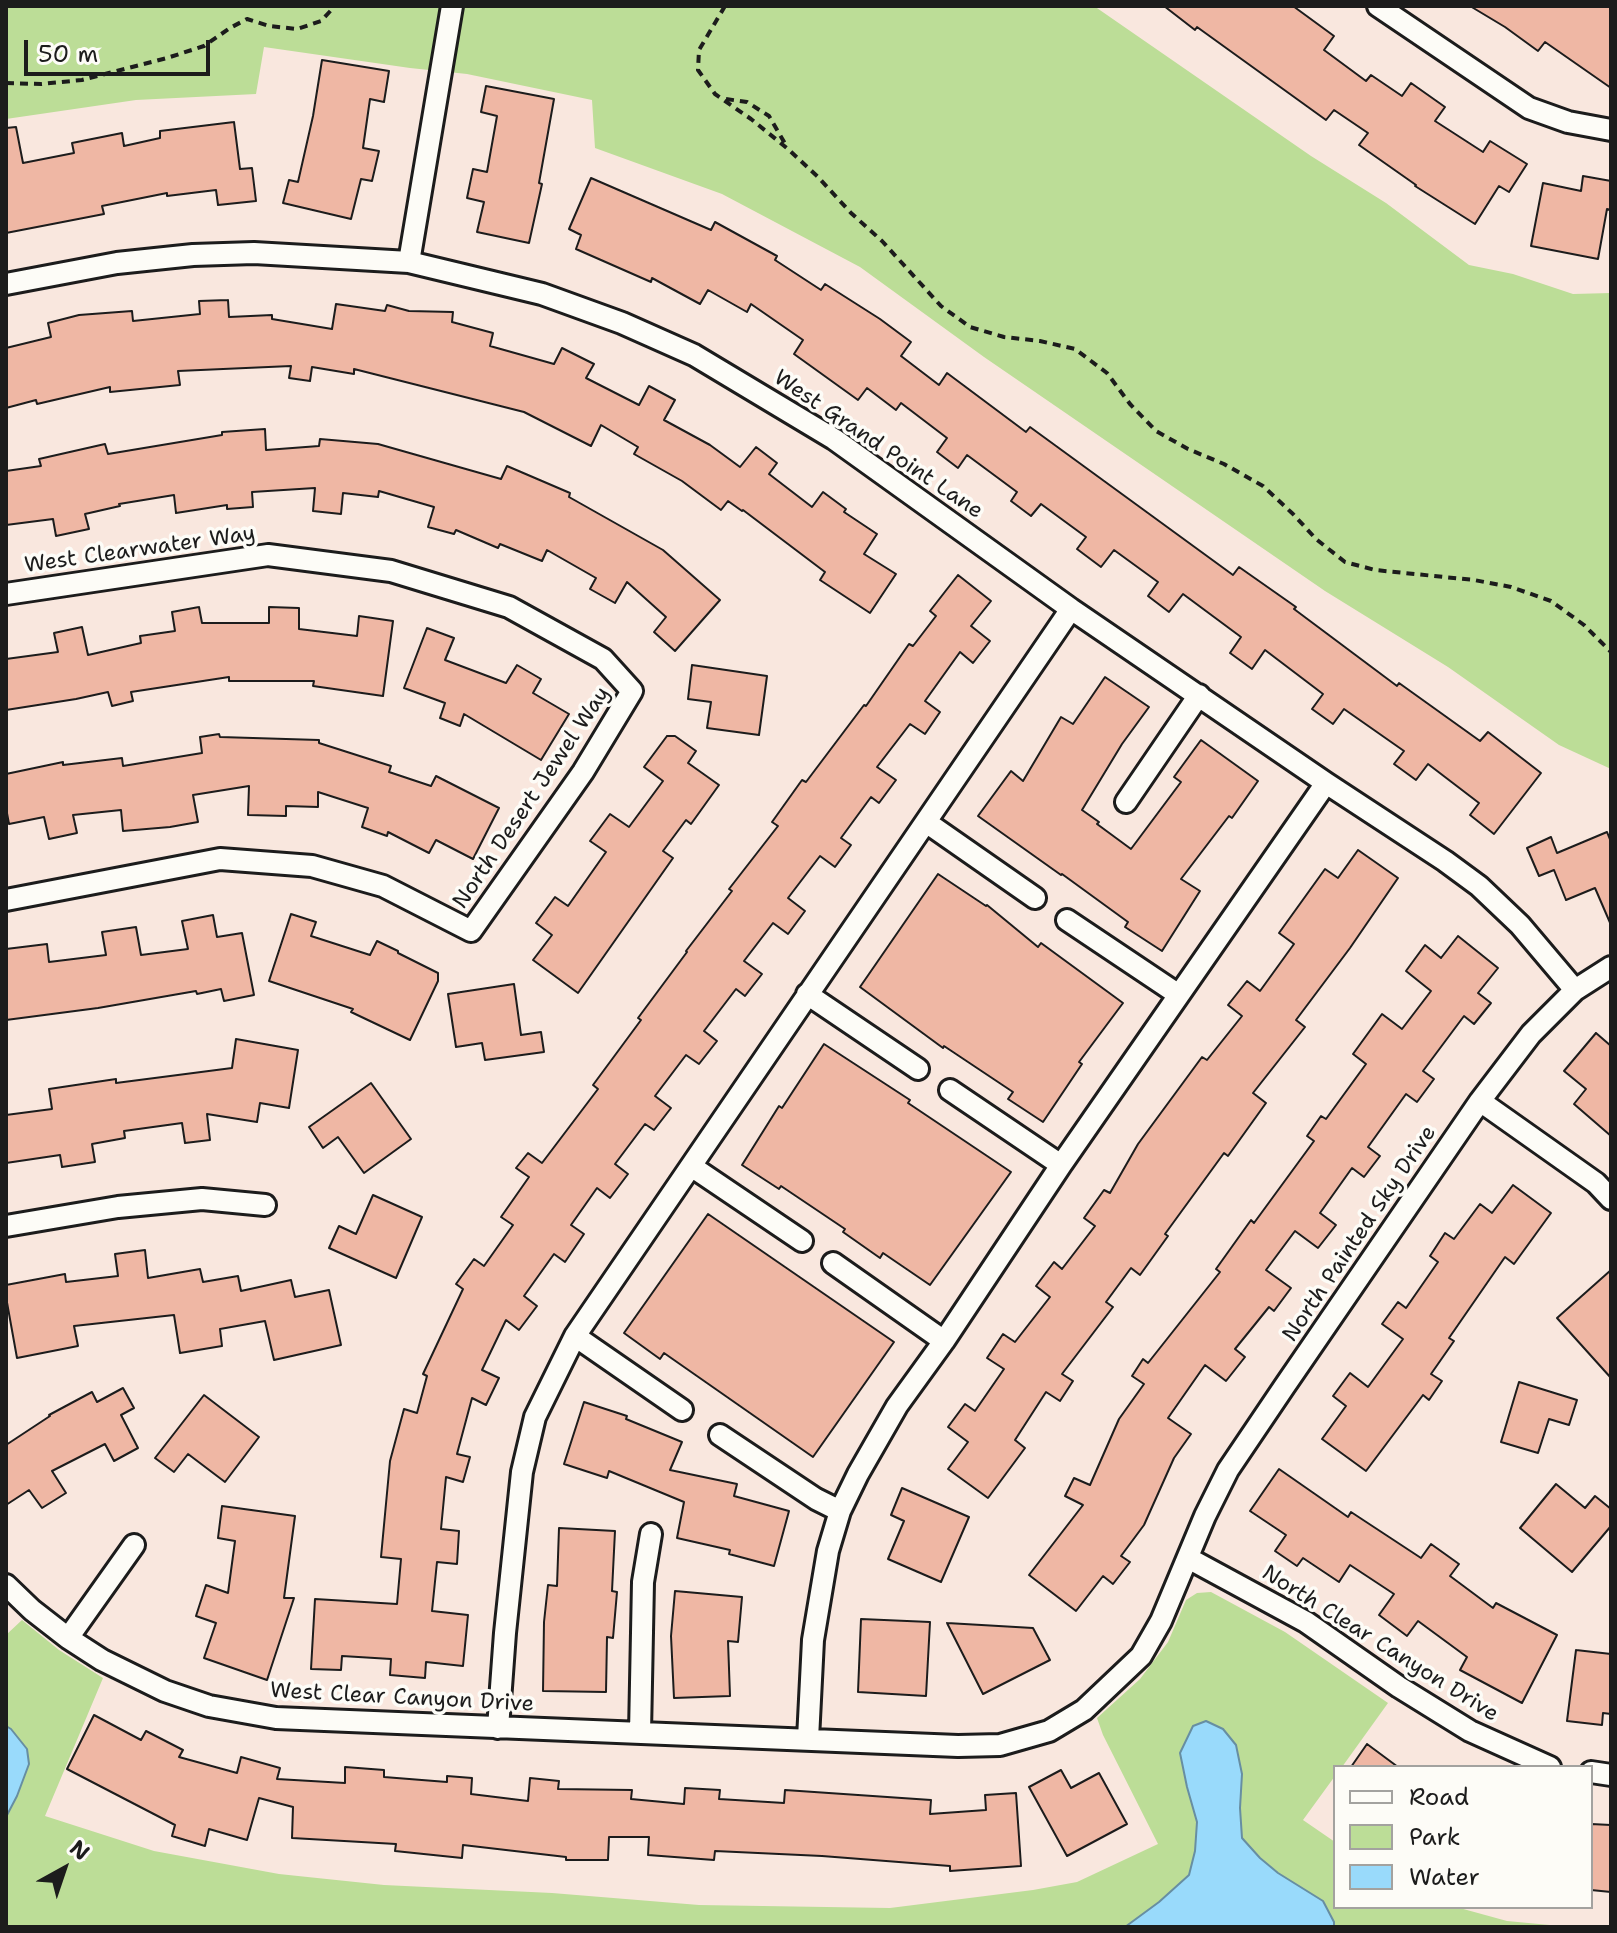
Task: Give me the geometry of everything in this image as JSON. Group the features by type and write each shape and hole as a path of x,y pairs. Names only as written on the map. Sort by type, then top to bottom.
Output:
{"street":[{"path":"6,284 117,263 193,255 254,253 409,262 452,6"},
{"path":"1378,6 1529,108 1568,122 1611,130"},
{"name":"West Grand Point Lane","path":"409,262 542,294 622,323 694,355 834,439 1071,609 1479,886 1520,925 1575,990"},
{"name":"West Clearwater Way","path":"6,594 268,555 391,571 509,607 603,659 632,691"},
{"path":"498,1728 522,1472 535,1417 575,1336 1071,609"},
{"name":"North Desert Jewel Way","path":"6,900 220,859 235,860 312,866 383,886 471,931 583,772 632,691"},
{"path":"1126,802 1199,695"},
{"path":"808,1739 813,1640 828,1551 840,1511 858,1474 897,1406 1326,783"},
{"path":"926,822 1035,898"},
{"path":"1067,920 1179,995"},
{"name":"North Painted Sky Drive","path":"1188,1558 1228,1470 1480,1101 1531,1034 1575,990 1611,967"},
{"path":"807,994 918,1069"},
{"path":"950,1090 1061,1165"},
{"path":"1480,1101 1596,1183 1611,1199"},
{"path":"691,1166 802,1241"},
{"path":"6,1226 118,1207 202,1199 265,1205"},
{"path":"833,1263 944,1341"},
{"path":"575,1336 682,1410"},
{"path":"720,1435 816,1499 840,1511"},
{"path":"640,1733 643,1582 651,1534"},
{"path":"68,1638 134,1545"},
{"name":"West Clear Canyon Drive","path":"6,1585 32,1610 102,1660 165,1691 209,1706 276,1718 958,1746 1000,1745 1049,1731 1084,1710 1141,1656 1161,1621 1188,1558"},
{"name":"North Clear Canyon Drive","path":"1188,1558 1306,1622 1399,1687 1470,1731 1546,1765"}],"path":[{"path":"6,83 82,80 204,46 247,19 269,26 297,29 321,21 335,6"},
{"path":"725,6 699,50 698,70 715,94 788,149 882,241 941,306 970,327 1004,337 1075,349 1107,373 1130,404 1156,431 1263,486 1316,539 1345,562 1375,570 1511,587 1551,601 1584,625 1611,652"},
{"path":"722,98 747,102 769,116 788,149"}],"green space":[{"path":"6,6 1094,6 1311,156 1386,203 1469,265 1513,274 1573,294 1611,293 1611,769 1559,745 1448,667 1325,591 984,357 860,267 722,194 595,148 592,100 467,74 264,47 256,94 136,100 6,119"},
{"path":"1211,1592 1285,1632 1388,1703 1343,1765 1333,1765 1333,1779 1303,1820 1333,1841 1333,1909 1463,1909 1507,1921 1571,1927 6,1927 6,1635 22,1620 59,1650 103,1678 45,1816 154,1851 279,1874 384,1885 552,1893 699,1905 890,1908 1077,1882 1158,1844 1097,1718 1140,1679 1168,1642 1186,1600 1197,1593"}],"water":[{"path":"1206,1721 1223,1729 1236,1745 1242,1774 1242,1838 1278,1873 1323,1901 1334,1927 1125,1927 1189,1875 1197,1822 1180,1753 1193,1726"},
{"path":"6,1726 27,1749 29,1764 6,1817"}],"building":[{"path":"1164,6 1293,6 1334,36 1324,50 1366,81 1371,75 1402,96 1411,83 1445,107 1435,121 1483,152 1490,141 1527,164 1509,192 1499,186 1475,224 1359,145 1368,133 1334,110 1326,120"},
{"path":"1470,6 1611,6 1611,88 1545,42 1538,51"},
{"path":"322,60 389,71 384,102 370,99 363,148 379,151 372,181 361,179 351,219 283,203 289,180 298,182"},
{"path":"486,86 554,99 539,183 542,184 529,243 477,232 484,202 467,198 473,169 487,172 497,116 481,112"},
{"path":"234,122 240,169 252,168 256,201 218,205 216,190 167,196 167,193 102,206 104,214 6,233 6,128 16,127 23,163 74,153 72,143 122,133 124,146 160,138 160,131"},
{"path":"1583,176 1611,181 1611,210 1607,209 1598,259 1531,246 1543,183 1581,191"},
{"path":"591,178 711,230 715,222 777,256 775,260 821,290 825,284 911,342 901,356 939,385 947,373 1026,432 1030,427 1233,575 1239,567 1397,686 1399,683 1480,741 1488,732 1541,773 1494,834 1470,815 1479,803 1428,764 1416,780 1394,764 1404,751 1344,709 1333,724 1312,709 1323,694 1265,650 1252,669 1230,653 1241,637 1183,594 1169,612 1148,596 1158,582 1114,550 1101,567 1077,549 1086,537 1041,504 1031,516 1011,501 1017,492 967,455 958,468 937,452 947,438 901,403 896,410 867,388 858,400 794,354 803,340 751,304 747,312 708,290 700,304 652,278 651,282 576,249 581,235 569,229"},
{"path":"228,300 229,317 272,315 272,319 332,329 336,304 385,311 387,305 409,311 453,312 452,322 493,333 490,346 554,364 562,348 594,364 586,378 639,405 649,386 675,400 664,420 710,445 740,467 756,447 777,463 769,474 812,507 823,492 846,509 844,512 877,534 864,554 896,574 870,613 820,580 825,572 743,510 728,501 721,510 682,481 634,454 638,447 601,425 591,446 524,412 354,369 354,374 312,367 310,381 289,378 291,366 178,371 180,385 110,392 110,387 6,408 6,348 51,337 48,323 79,315 132,311 133,321 200,314 199,301"},
{"path":"265,429 266,450 319,446 320,439 378,444 501,479 507,466 570,493 569,497 663,550 720,600 675,651 654,632 666,617 627,582 615,603 590,589 596,578 547,550 542,561 500,544 498,548 456,530 454,534 428,527 434,507 379,491 378,497 343,493 341,514 313,511 315,488 252,492 253,507 227,509 227,505 176,513 174,495 119,504 85,514 89,529 56,536 53,519 6,525 6,471 41,466 39,459 105,444 108,454 222,435 222,432"},
{"path":"958,575 991,601 971,626 990,641 973,663 960,652 925,701 940,712 925,734 910,724 877,767 896,780 879,803 871,797 841,838 851,845 835,867 820,856 788,898 805,911 788,934 773,923 744,961 762,974 745,996 736,989 704,1031 717,1041 699,1064 686,1055 655,1096 671,1108 654,1130 645,1124 615,1164 628,1174 610,1198 597,1188 571,1225 584,1234 565,1262 554,1254 524,1296 537,1306 519,1330 506,1320 482,1370 499,1378 486,1405 472,1398 457,1454 470,1457 463,1482 446,1477 441,1529 459,1531 457,1564 437,1562 432,1611 468,1615 463,1666 426,1662 425,1678 390,1675 391,1659 342,1656 341,1670 311,1669 315,1599 397,1604 401,1559 381,1557 390,1461 404,1409 417,1413 427,1376 423,1374 463,1289 456,1284 474,1259 484,1266 513,1225 501,1217 529,1177 516,1168 528,1153 542,1163 598,1089 593,1085 641,1020 638,1018 732,891 729,889 778,826 772,822 802,780 806,782 866,706 909,644 913,646 936,616 930,611"},
{"path":"199,607 202,623 269,623 269,607 299,608 299,629 357,636 359,616 393,621 383,696 313,686 314,681 229,681 229,677 131,692 133,701 112,706 108,692 6,710 6,659 58,652 54,633 82,627 88,655 141,643 140,636 175,631 172,612"},
{"path":"427,628 454,638 445,660 506,683 517,665 541,679 533,693 569,714 541,760 464,714 460,726 440,718 445,703 404,688"},
{"path":"692,665 767,676 759,735 707,728 711,702 688,699"},
{"path":"1105,677 1149,707 1122,744 1082,810 1131,849 1181,782 1174,777 1201,740 1258,781 1232,818 1229,816 1181,879 1200,891 1162,951 1125,927 1128,922 978,816 1011,771 1023,781 1061,717 1073,724"},
{"path":"219,734 220,737 319,740 319,743 391,766 389,772 431,786 436,776 499,808 473,859 436,840 429,853 388,832 387,836 362,827 368,808 318,792 318,807 286,806 286,816 248,815 249,786 193,795 198,822 170,827 123,831 121,810 73,815 77,833 49,839 44,817 9,824 6,774 63,762 63,765 122,758 123,766 202,753 200,737"},
{"path":"667,736 675,736 696,751 688,763 719,785 691,824 686,820 663,851 673,858 578,993 533,960 552,935 536,923 555,897 568,906 606,852 590,841 610,814 629,827 663,781 644,767"},
{"path":"1607,832 1611,842 1611,925 1595,888 1566,900 1554,870 1539,876 1527,848 1551,837 1557,853"},
{"path":"1358,850 1398,878 1296,1020 1305,1027 1253,1093 1266,1103 1228,1156 1224,1153 1165,1234 1168,1236 1140,1275 1131,1268 1106,1302 1113,1307 1062,1374 1073,1381 1060,1401 1046,1392 1015,1440 1025,1448 988,1498 948,1469 968,1442 948,1427 965,1404 975,1411 1004,1369 987,1358 1003,1334 1015,1342 1050,1297 1036,1286 1054,1262 1062,1269 1095,1226 1084,1218 1104,1190 1110,1193 1138,1144 1202,1057 1207,1060 1242,1016 1228,1005 1247,981 1260,991 1294,944 1279,933 1325,869 1338,878"},
{"path":"938,874 987,905 1038,947 1041,943 1123,1003 1079,1062 1082,1064 1043,1122 1008,1099 1013,1092 943,1048 860,987"},
{"path":"291,914 316,922 311,936 370,955 377,941 438,973 438,981 410,1040 351,1012 353,1009 269,981"},
{"path":"213,915 217,937 242,933 254,995 224,1001 221,989 197,994 196,991 6,1020 6,949 47,944 49,962 106,955 102,932 136,927 141,955 188,949 182,921"},
{"path":"1458,936 1498,968 1478,993 1491,1003 1474,1024 1464,1016 1423,1071 1434,1079 1417,1102 1406,1094 1368,1147 1380,1156 1364,1177 1352,1168 1320,1213 1336,1225 1318,1248 1295,1231 1266,1270 1291,1288 1274,1311 1269,1307 1235,1349 1245,1357 1226,1381 1205,1365 1168,1418 1191,1434 1174,1458 1144,1525 1121,1556 1130,1562 1113,1584 1103,1576 1076,1611 1029,1575 1083,1505 1065,1496 1074,1478 1090,1485 1119,1419 1144,1384 1132,1376 1143,1359 1148,1363 1220,1272 1216,1269 1251,1220 1254,1223 1314,1141 1307,1136 1321,1116 1326,1119 1366,1064 1353,1054 1382,1014 1402,1029 1431,991 1406,971 1425,945 1441,958"},
{"path":"514,984 521,1035 541,1032 544,1052 485,1060 482,1043 456,1047 448,994"},
{"path":"1596,1033 1611,1046 1611,1136 1574,1104 1586,1089 1564,1071"},
{"path":"236,1039 298,1050 289,1108 260,1103 257,1122 207,1114 210,1140 185,1143 182,1123 124,1131 125,1138 92,1144 95,1162 62,1167 60,1155 6,1163 6,1115 52,1109 49,1089 232,1068"},
{"path":"824,1044 1011,1172 930,1285 883,1253 880,1258 843,1232 845,1229 781,1186 779,1189 742,1165 779,1106 782,1108"},
{"path":"371,1083 411,1139 364,1173 338,1137 323,1148 309,1127"},
{"path":"1513,1185 1551,1213 1514,1264 1505,1257 1449,1338 1454,1341 1431,1374 1442,1381 1429,1400 1423,1395 1366,1471 1322,1439 1346,1406 1333,1396 1350,1373 1368,1387 1403,1339 1382,1324 1398,1302 1406,1308 1438,1262 1430,1256 1445,1233 1454,1239 1480,1204 1492,1213"},
{"path":"373,1195 422,1217 396,1278 329,1248 339,1226 356,1234"},
{"path":"708,1214 894,1342 813,1457 664,1353 660,1359 624,1333"},
{"path":"145,1250 148,1278 200,1269 203,1282 238,1276 241,1291 291,1280 295,1297 329,1290 341,1345 274,1360 265,1321 220,1329 222,1346 180,1353 174,1315 74,1326 78,1346 17,1358 6,1285 65,1274 66,1282 118,1276 115,1254"},
{"path":"1611,1270 1611,1378 1557,1318"},
{"path":"1519,1382 1577,1400 1569,1425 1549,1419 1538,1453 1501,1442"},
{"path":"123,1388 134,1408 121,1415 138,1448 114,1461 105,1444 52,1471 66,1493 42,1508 29,1490 6,1505 6,1445 49,1415 92,1392 97,1402"},
{"path":"204,1395 259,1437 225,1482 188,1454 174,1472 155,1458"},
{"path":"584,1402 627,1416 626,1419 682,1442 670,1470 737,1484 734,1496 789,1511 774,1566 729,1554 730,1550 677,1538 684,1502 609,1471 607,1478 564,1464"},
{"path":"1279,1469 1348,1517 1351,1512 1421,1558 1431,1544 1459,1564 1450,1576 1493,1608 1496,1603 1557,1635 1522,1703 1460,1670 1467,1657 1418,1621 1407,1636 1379,1615 1394,1594 1350,1565 1339,1582 1303,1558 1297,1566 1275,1551 1286,1535 1250,1511"},
{"path":"1556,1484 1585,1508 1595,1496 1611,1509 1611,1526 1572,1572 1520,1528"},
{"path":"902,1488 969,1517 941,1582 888,1559 904,1521 891,1515"},
{"path":"222,1506 295,1516 284,1598 294,1598 267,1680 204,1658 216,1623 196,1616 206,1585 228,1593 235,1541 218,1538"},
{"path":"559,1528 615,1531 612,1591 617,1592 613,1638 607,1637 606,1692 543,1691 544,1622 548,1585 557,1586"},
{"path":"675,1591 742,1597 738,1642 728,1641 730,1696 674,1698 671,1636"},
{"path":"861,1619 930,1622 926,1696 858,1692"},
{"path":"947,1623 1033,1628 1050,1660 983,1694"},
{"path":"1576,1650 1611,1654 1611,1714 1603,1713 1602,1725 1567,1721"},
{"path":"94,1715 141,1740 146,1731 183,1750 179,1757 237,1773 241,1757 280,1768 277,1779 345,1783 345,1767 384,1770 384,1777 447,1782 447,1776 472,1778 471,1794 528,1801 530,1778 559,1781 558,1789 632,1790 631,1799 684,1804 685,1788 720,1790 719,1799 784,1803 785,1790 931,1800 930,1814 986,1810 985,1795 1016,1793 1021,1866 950,1871 950,1866 822,1856 715,1851 714,1860 648,1855 649,1837 609,1837 608,1860 566,1860 566,1857 463,1845 462,1858 395,1851 396,1844 292,1838 293,1807 259,1798 247,1840 209,1829 205,1846 172,1836 175,1825 67,1769"},
{"path":"1367,1744 1395,1765 1352,1765"},
{"path":"1061,1770 1071,1788 1099,1773 1127,1824 1067,1856 1029,1787"},
{"path":"1593,1824 1611,1825 1611,1892 1593,1890"}]}
